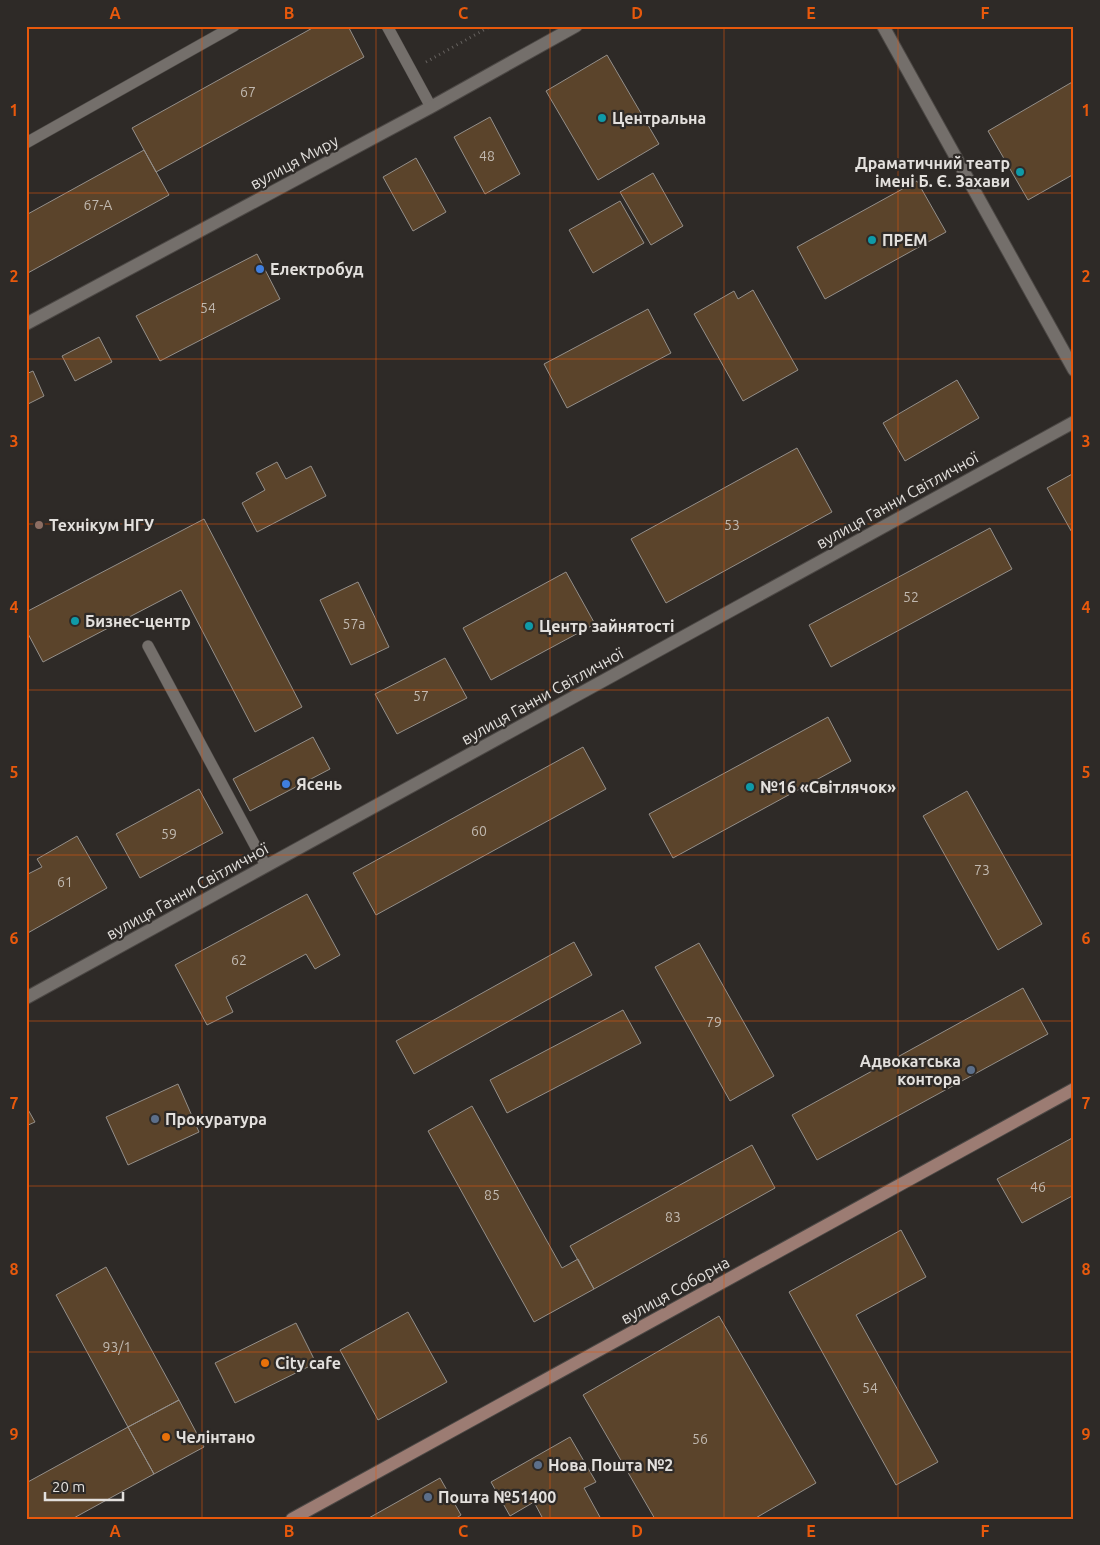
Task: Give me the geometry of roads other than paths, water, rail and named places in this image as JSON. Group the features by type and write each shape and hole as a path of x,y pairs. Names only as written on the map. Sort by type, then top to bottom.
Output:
{"street":[{"name":"вулиця Миру","path":"26,324 431,107 576,26"},
{"path":"883,26 1074,370"},
{"name":"вулиця Ганни Світличної","path":"26,998 1074,422"},
{"name":"вулиця Соборна","path":"292,1519 1074,1089"}],"lane":[{"path":"26,143 234,26"},
{"path":"387,26 431,107"},
{"path":"148,646 266,866"}],"place":[{"name":"Центральна","path":"602,118"},
{"name":"Драматичний театр імені Б. Є. Захави","path":"1020,172"},
{"name":"ПРЕМ","path":"872,240"},
{"name":"Електробуд","path":"260,269"},
{"name":"Технікум НГУ","path":"39,525"},
{"name":"Бизнес-центр","path":"75,621"},
{"name":"Центр зайнятості","path":"529,626"},
{"name":"Ясень","path":"286,784"},
{"name":"№16 «Світлячок»","path":"750,787"},
{"name":"Адвокатська контора","path":"971,1070"},
{"name":"Прокуратура","path":"155,1119"},
{"name":"City cafe","path":"265,1363"},
{"name":"Челінтано","path":"166,1437"},
{"name":"Нова Пошта №2","path":"538,1465"},
{"name":"Пошта №51400","path":"428,1497"}]}
